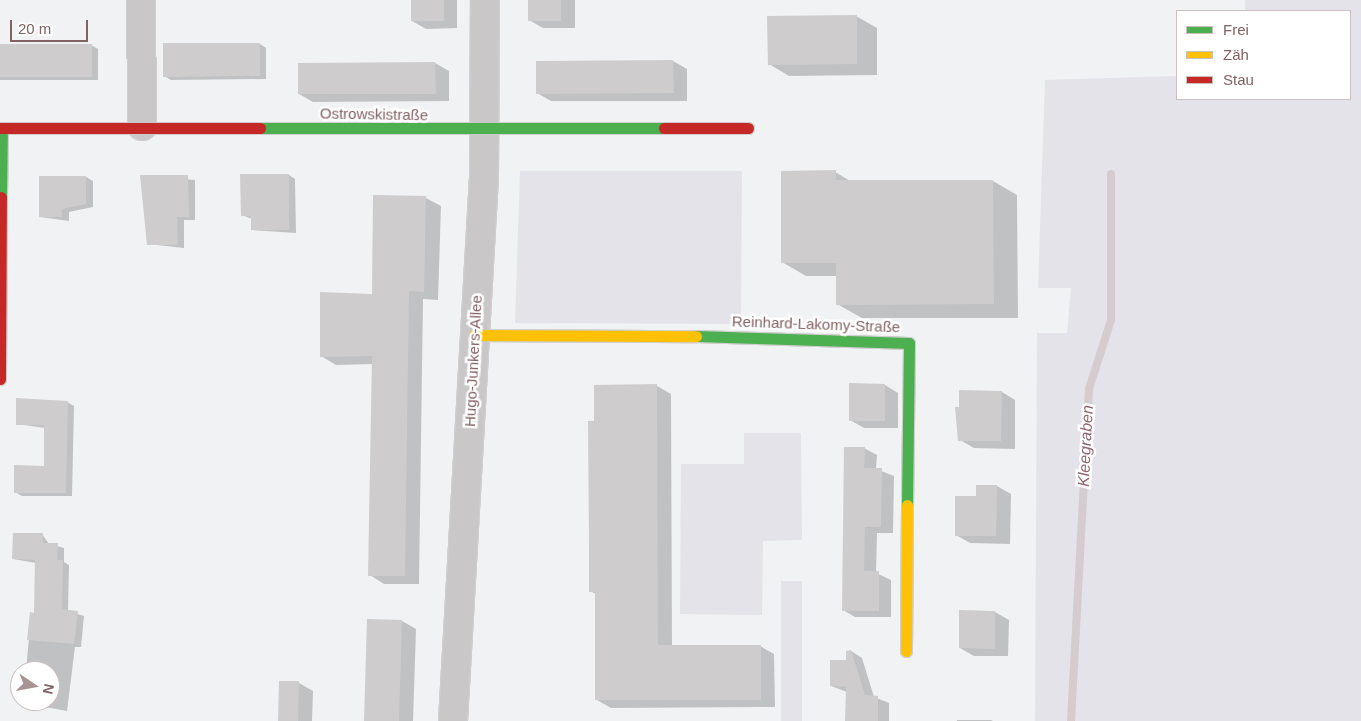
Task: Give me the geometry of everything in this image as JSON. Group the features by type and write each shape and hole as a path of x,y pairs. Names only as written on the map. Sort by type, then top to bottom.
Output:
{"street":[{"path":"141,0 142,126"},
{"name":"Hugo-Junkers-Allee","path":"453,721 486,130 485,0"},
{"name":"Ostrowskistraße","path":"1,128 142,126 486,130 748,128"},
{"path":"0,379 1,128"},
{"name":"Reinhard-Lakomy-Straße","path":"474,335 738,336 910,343 906,651"}],"shaded area":[{"path":"1245,0 1361,0 1361,721 1035,721 1037,333 1067,333 1071,288 1038,288 1045,80 1176,76 1176,100 1351,100 1351,10 1245,10"},
{"path":"520,171 742,171 741,324 515,323"},
{"path":"744,433 801,433 802,540 763,541 762,615 680,614 681,464 744,464"},
{"path":"781,581 802,581 802,721 781,721"}],"building":[{"path":"411,0 444,0 444,21 411,21"},
{"path":"528,0 561,0 561,21 528,21"},
{"path":"857,15 857,64 768,65 767,16"},
{"path":"163,43 260,43 260,76 163,77"},
{"path":"0,44 92,44 92,77 0,77"},
{"path":"673,60 674,93 536,94 536,61"},
{"path":"435,62 436,94 298,94 298,63"},
{"path":"836,170 836,180 993,180 994,304 836,305 836,263 781,263 781,171"},
{"path":"240,174 289,174 289,230 251,230 251,216 241,216"},
{"path":"140,175 188,175 189,217 177,217 178,245 147,245"},
{"path":"39,176 86,176 86,204 62,209 62,217 39,217"},
{"path":"373,195 426,196 424,292 409,291 405,576 368,576 372,356 320,357 320,292 372,294"},
{"path":"849,383 885,384 885,421 849,421"},
{"path":"657,384 658,645 761,645 761,700 595,700 595,592 589,592 588,421 594,421 594,385"},
{"path":"959,390 1002,391 1001,441 958,441 955,407 959,407"},
{"path":"16,398 68,401 66,493 14,493 14,465 44,466 44,425 16,425"},
{"path":"844,447 865,447 864,468 882,468 881,527 865,527 864,571 879,571 879,611 842,611"},
{"path":"976,485 997,485 996,536 955,536 955,496 976,496"},
{"path":"13,533 43,533 43,543 58,543 57,560 63,560 62,609 78,611 74,644 27,640 30,612 34,613 35,560 12,559"},
{"path":"959,610 995,611 995,649 959,648"},
{"path":"367,619 402,620 399,721 364,721"},
{"path":"851,650 865,695 878,696 878,721 845,721 846,687 830,686 830,660 846,660 846,651"},
{"path":"279,681 299,681 298,721 278,721"}],"waterway":[{"name":"Kleegraben","path":"1071,721 1089,389 1111,320 1111,174"}],"traffic: fast":[{"path":"1,197 2,128"},
{"path":"260,128 664,128"},
{"path":"696,336 909,343 907,505"}],"traffic: slow":[{"path":"474,335 696,336"},
{"path":"906,651 907,505"}],"traffic: jam":[{"path":"0,128 260,128"},
{"path":"664,128 748,128"},
{"path":"0,379 1,197"}]}
